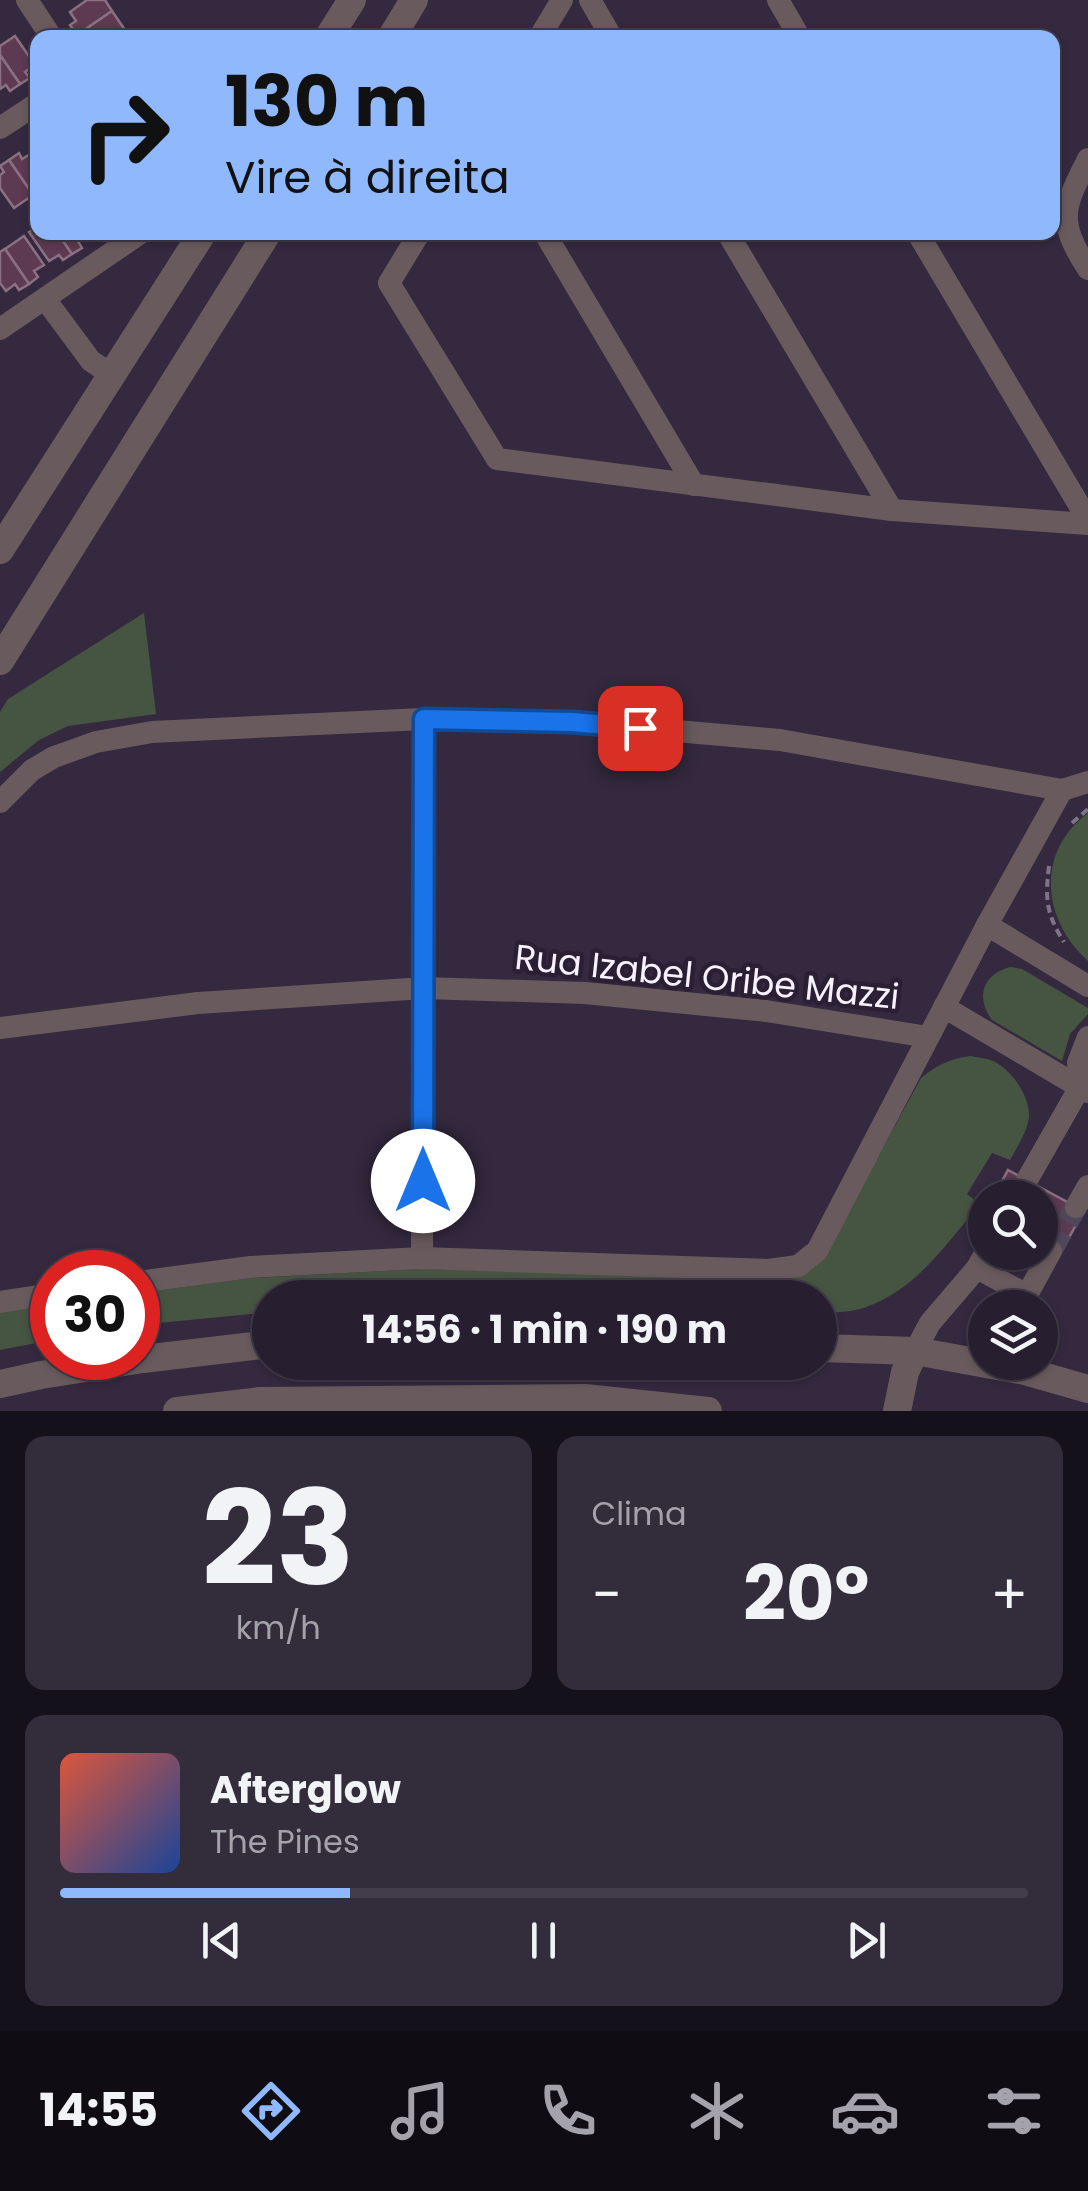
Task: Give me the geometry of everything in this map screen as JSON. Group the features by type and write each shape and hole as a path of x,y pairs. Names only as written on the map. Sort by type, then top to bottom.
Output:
{"street":[{"path":"27,0 47,30"},
{"path":"333,30 352,0"},
{"path":"395,30 414,0"},
{"path":"544,30 562,0"},
{"path":"590,0 607,30"},
{"path":"778,0 795,30"},
{"path":"0,128 30,108"},
{"path":"1088,159 1068,200 1066,217 1088,269"},
{"path":"0,329 130,240"},
{"path":"0,550 198,240"},
{"path":"0,661 263,240"},
{"path":"415,240 389,283 497,459 892,510 1088,522"},
{"path":"549,240 694,485"},
{"path":"733,240 892,510"},
{"path":"922,240 1088,522"},
{"path":"45,298 91,361 112,375"},
{"path":"422,1258 424,719"},
{"path":"0,802 32,770 96,742 152,732 424,719 572,722 780,740 1062,790 1088,782"},
{"path":"160,1279 251,1267 422,1258 768,1270 798,1266 818,1251 987,925 1062,790"},
{"path":"987,925 1088,986"},
{"name":"Rua Izabel Oribe Mazzi","path":"0,1028 198,1003 424,988 603,994 766,1011 928,1037"},
{"path":"944,1007 1084,1089"},
{"path":"1027,1180 1084,1089 1078,1063 1088,1037"},
{"path":"897,1411 905,1372 930,1323 974,1270"},
{"path":"993,1270 1015,1290"},
{"path":"0,1302 30,1297"},
{"path":"0,1384 143,1358 252,1346"},
{"path":"837,1349 915,1351 968,1359"},
{"path":"1058,1379 1088,1389"},
{"path":"177,1411 260,1401 566,1398 708,1411"}],"path":[{"path":"1068,828 1088,809"},
{"path":"1054,853 1046,892 1049,915 1067,946"}],"green space":[{"path":"144,613 156,714 68,726 39,740 0,772 0,712 8,699"},
{"path":"1088,813 1088,961 1061,926 1051,886 1059,847"},
{"path":"1011,967 1022,969 1088,1008 1088,1014 1070,1034 1062,1061 992,1020 987,1012 983,995 988,981"},
{"path":"957,1058 986,1059 1007,1071 1026,1100 1025,1132 1010,1160 992,1153 976,1180 968,1180 968,1222 910,1282 861,1309 837,1312 837,1280 252,1280 252,1314 160,1323 160,1290 253,1278 422,1269 769,1278 825,1255 921,1078"},
{"path":"30,1307 30,1344 0,1350 0,1312"}],"building":[{"path":"87,0 105,0 112,11 84,30 74,30 70,25 76,21 70,12"},
{"path":"112,11 125,30 84,30"},
{"path":"15,36 30,58 30,68 25,72 30,78 20,84 0,55 0,46"},
{"path":"0,55 20,84 10,91 6,85 0,89"},
{"path":"19,153 22,159 30,154 30,191 9,160"},
{"path":"9,160 30,191 30,197 14,208 0,188 0,175 4,172 0,166"},
{"path":"24,236 44,265 34,271 38,277 29,284 5,249"},
{"path":"35,240 62,240 72,254 63,260 59,255 49,261"},
{"path":"62,240 80,240 82,248 72,254"},
{"path":"5,249 29,284 19,290 15,284 6,291 0,283 0,252"},
{"path":"1008,1170 1027,1180 1003,1180"},
{"path":"1058,1197 1084,1211 1058,1254"}],"tunnel":[{"path":"1058,1239 1076,1207"}],"route":[{"path":"423,1181 424,719 572,722 640,728"}]}
